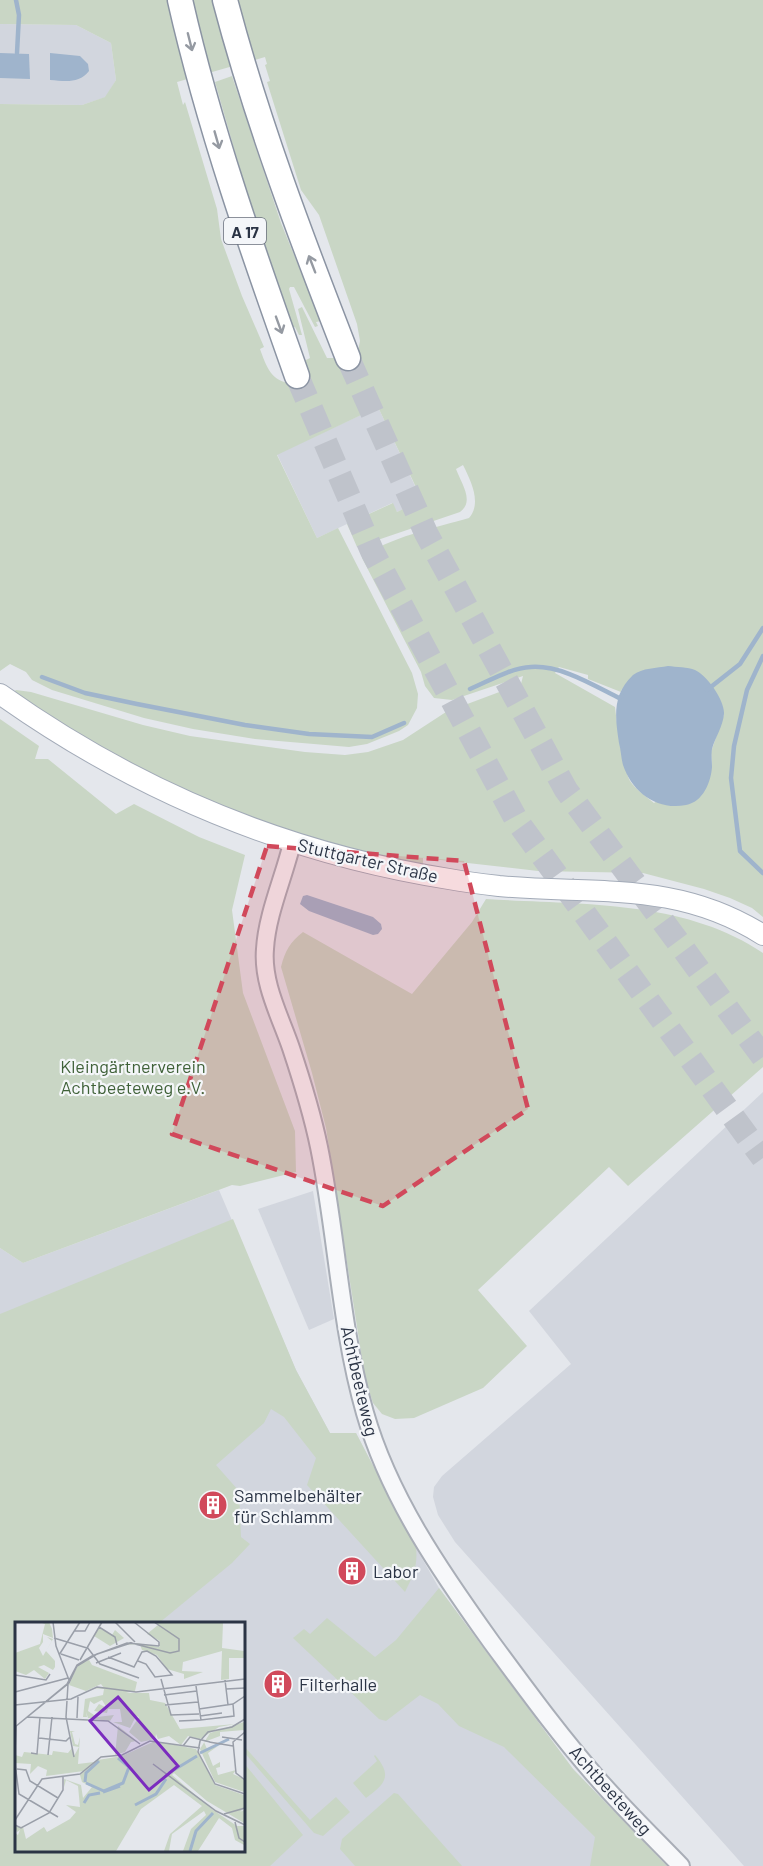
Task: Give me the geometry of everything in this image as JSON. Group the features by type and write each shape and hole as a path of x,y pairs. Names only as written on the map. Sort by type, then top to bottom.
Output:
{"highway":[{"name":"A 17","path":"180,0 201,84 244,228 297,376"},
{"name":"A 17","path":"225,0 245,71 292,214 348,358"}],"main road":[{"name":"Stuttgarter Straße","path":"0,694 54,731 148,784 218,816 292,843 351,859 449,879 499,886 634,892 678,899 721,913 763,935"}],"street":[{"name":"Achtbeeteweg","path":"292,843 268,929 265,967 270,991 311,1108 324,1174 341,1293 364,1411 375,1444 403,1506 437,1563 474,1617 542,1710 597,1778 681,1866"}],"highlighted area":[{"path":"267,846 464,861 528,1109 383,1206 172,1134"}],"shaded area":[{"path":"0,24 76,25 111,43 116,80 106,97 82,105 0,104"},
{"path":"378,407 422,501 397,512 392,503 317,538 277,454"},
{"path":"763,1092 763,1866 744,1866 455,1542 438,1515 433,1497 434,1487 442,1476 571,1364 529,1311"},
{"path":"219,1190 296,1370 330,1433 356,1433 439,1588 573,1769 667,1866 0,1866 0,1248 23,1263"},
{"path":"313,1191 334,1319 309,1330 258,1209"}],"green space":[{"path":"0,0 763,0 763,917 752,908 730,898 643,873 538,871 423,858 423,866 310,840 201,799 111,756 12,693 16,690 31,692 143,725 190,736 305,752 345,755 368,752 403,740 446,712 521,684 523,676 452,700 434,698 425,686 421,672 362,558 398,539 469,518 475,506 474,492 463,465 456,469 467,497 464,508 460,512 357,547 347,524 393,503 397,512 422,500 378,407 277,455 317,538 338,528 412,673 418,694 417,708 408,725 367,744 349,747 255,739 144,718 52,690 32,680 26,672 10,664 0,671 0,104 82,105 105,97 116,80 111,43 76,25 0,24","holes":["265,57 270,81 267,82 301,190 319,215 357,324 360,341 358,351 339,358 327,358 302,307 298,309 310,358 304,361 292,383 275,377 267,367 262,355 260,349 264,347 221,239 217,209 177,82","559,667 588,675 588,679 621,692 622,689 724,714 711,752 712,765 654,803 635,787 627,774 615,707 555,673"]},
{"path":"232,76 281,223 321,321 316,322 318,326 315,327 294,287 290,287 302,335 299,335 295,327 291,329 261,243 215,82"},
{"name":"Kleingärtnerverein Achtbeeteweg e.V.","path":"0,719 39,746 35,759 48,759 116,814 134,804 199,837 245,855 232,910 243,993 295,1131 296,1172 240,1186 232,1185 23,1263 0,1248"},
{"path":"486,899 593,904 665,914 732,935 763,953 763,1067 628,1186 609,1167 478,1290 527,1346 483,1388 414,1418 395,1419 382,1414 373,1403 365,1378 326,1128 281,967 289,947 303,932 412,994 472,922"},
{"path":"233,1219 296,1370 330,1433 356,1433 416,1548 416,1566 405,1592 307,1485 316,1458 284,1417 271,1409 264,1423 216,1465 239,1491 241,1537 250,1544 232,1563 160,1622 15,1622 15,1851 244,1851 244,1763 303,1835 270,1866 0,1866 0,1314"},
{"path":"439,1588 573,1769 667,1866 590,1866 595,1837 504,1747 459,1726 438,1704 420,1695 386,1721 379,1719 293,1638 304,1629 310,1634 327,1618 375,1657 396,1640"},
{"path":"244,1746 310,1820 336,1797 350,1812 323,1836 314,1833 244,1752"},
{"path":"375,1755 384,1769 384,1779 382,1784 366,1798 353,1783 377,1761"},
{"path":"394,1793 398,1794 462,1866 355,1866 340,1849 342,1839"}],"water":[{"path":"0,53 29,54 30,79 0,78"},
{"path":"50,53 80,56 88,64 89,71 76,80 50,80"},
{"path":"668,666 689,668 700,673 710,683 724,709 722,723 712,749 712,767 708,785 697,800 686,805 675,806 665,805 647,797 639,791 627,775 623,765 616,715 621,690 633,675 641,671"},
{"path":"307,895 373,917 381,924 382,929 378,934 373,935 309,911 300,904 303,896"}],"waterway":[{"path":"16,0 19,15 17,53"},
{"path":"707,690 740,664 763,628"},
{"path":"763,656 747,690 734,746 731,778 740,851 763,873"},
{"path":"470,689 515,670 542,667 576,677 619,698 622,696"},
{"path":"42,677 85,693 245,725 309,734 372,737 404,723"}],"tunnel":[{"path":"348,358 426,533 566,790 763,1057"},
{"path":"297,376 372,551 517,821 763,1158"}],"place":[{"name":"Sammelbehälter für Schlamm","path":"213,1505"},
{"name":"Labor","path":"352,1571"},
{"name":"Filterhalle","path":"278,1684"}]}
